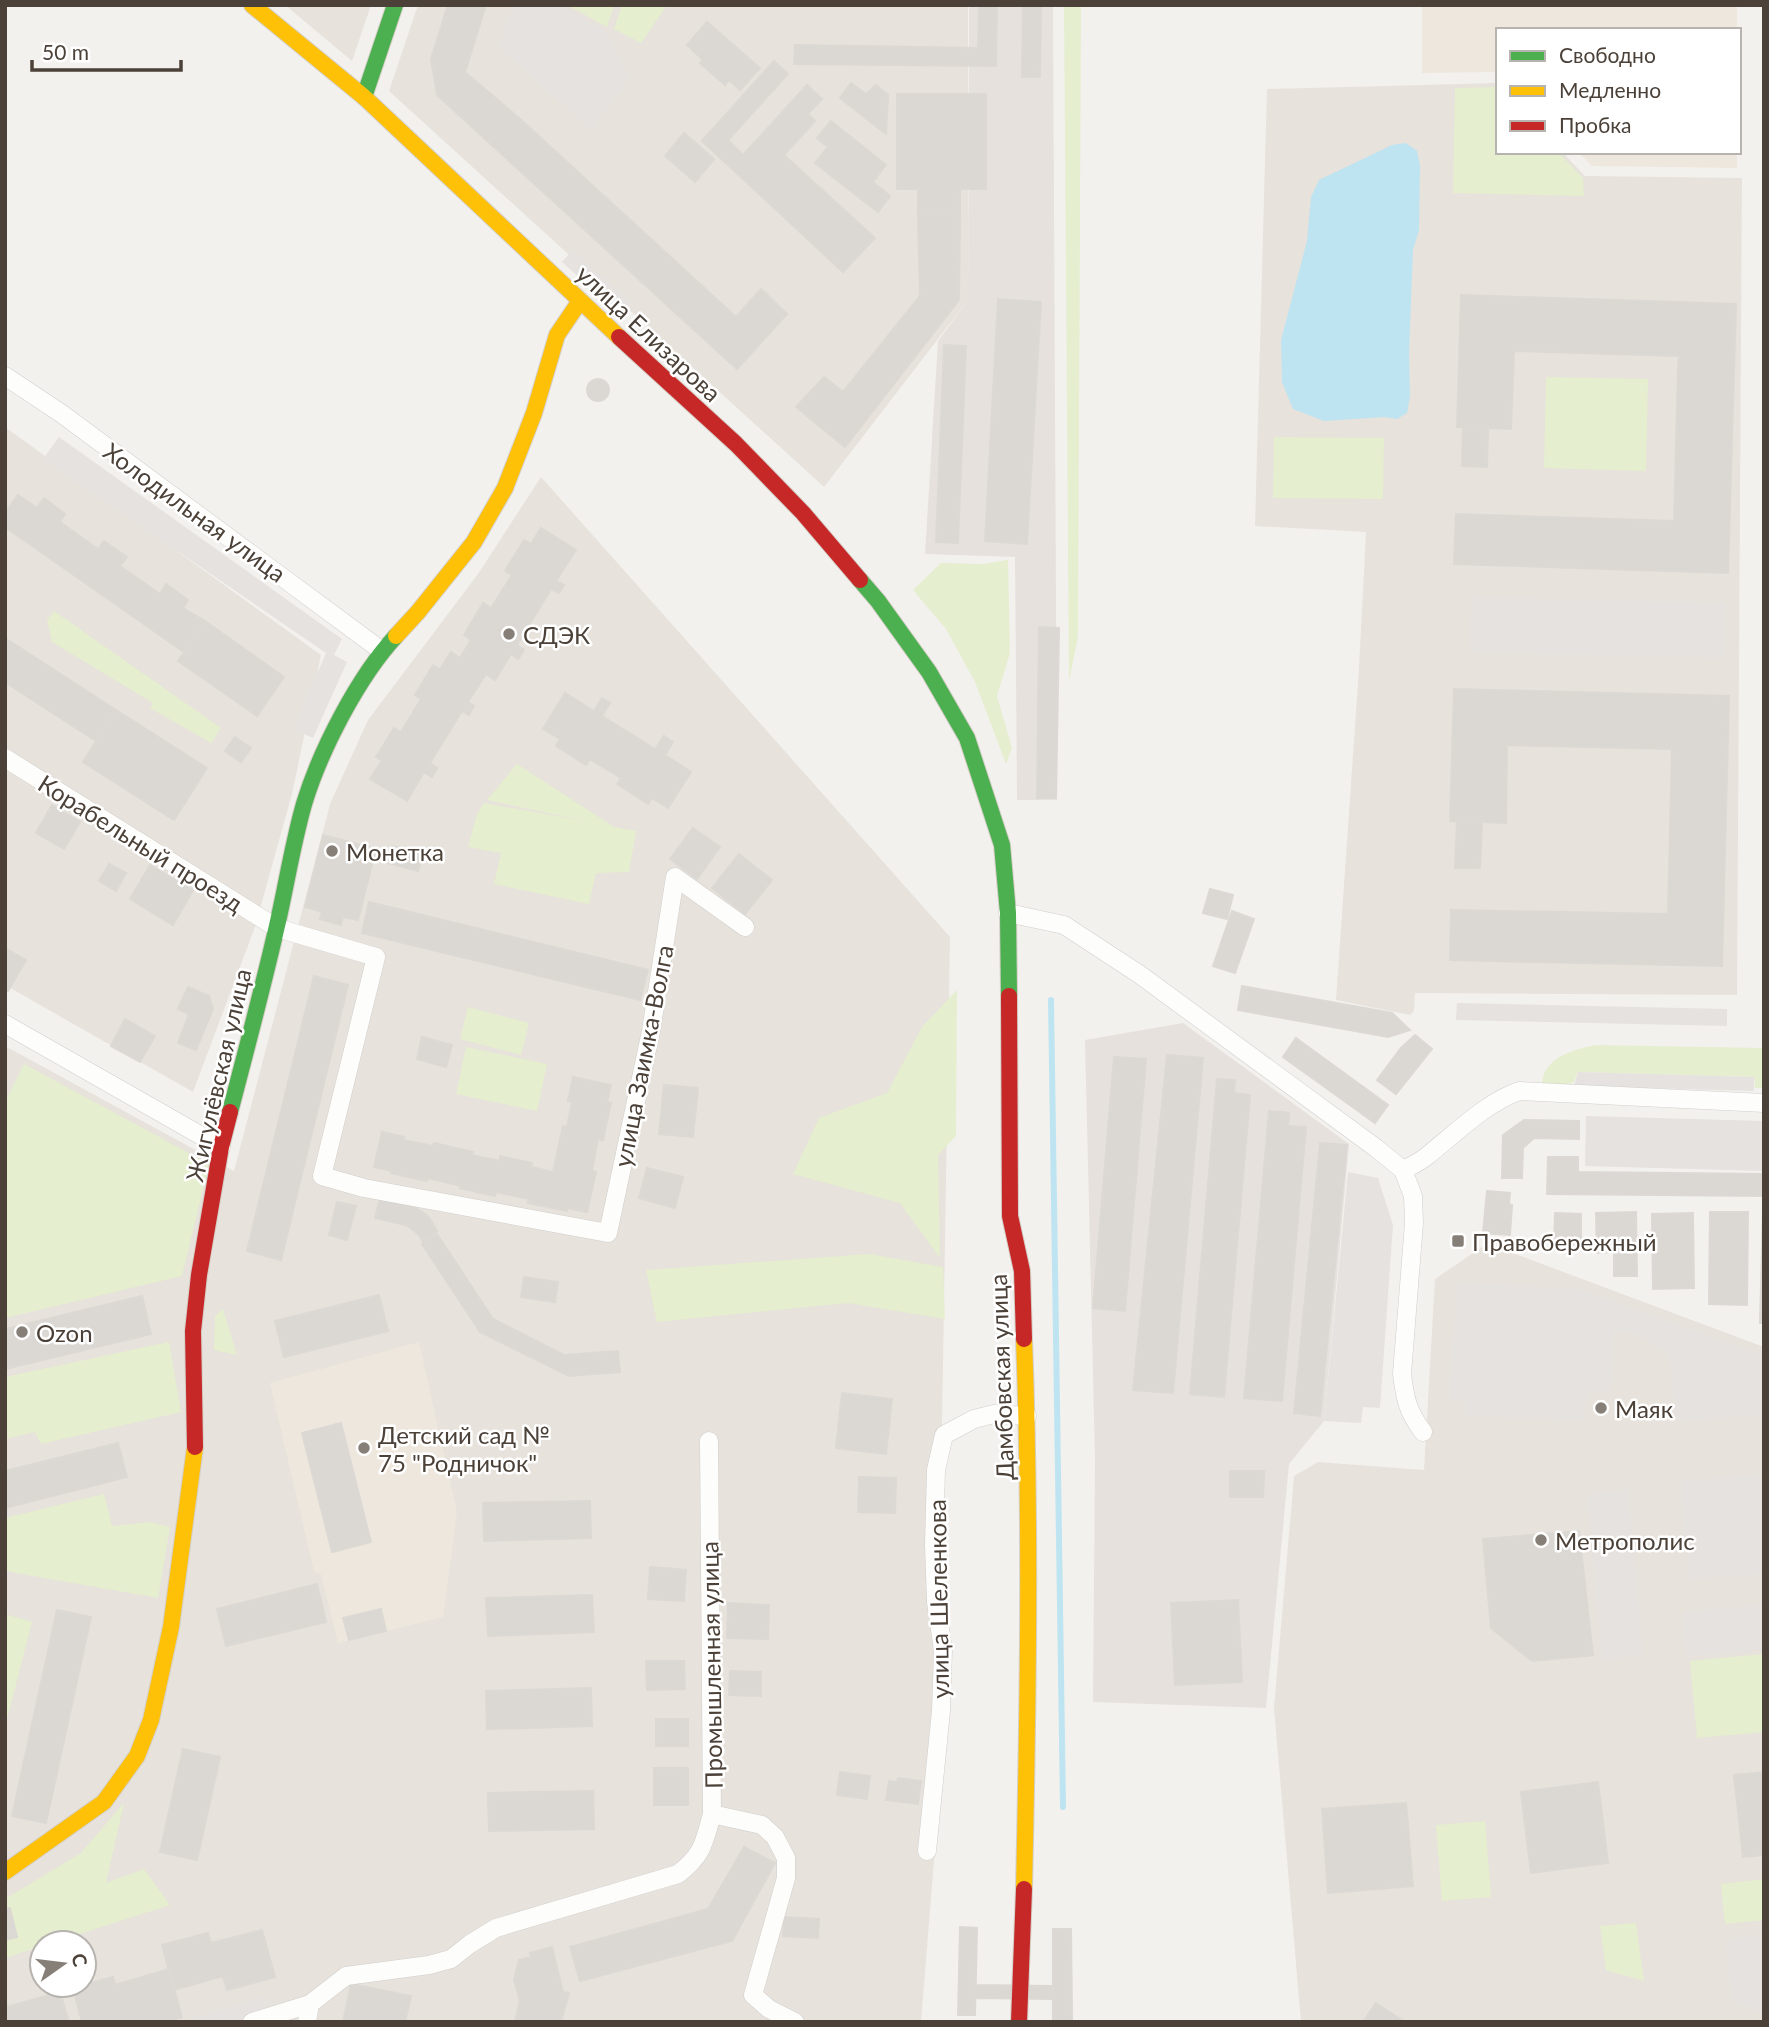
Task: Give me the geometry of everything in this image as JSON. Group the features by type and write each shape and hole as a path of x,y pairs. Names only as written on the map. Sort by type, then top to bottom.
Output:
{"street":[{"name":"улица Елизарова","path":"252,5 364,97 736,444 803,513 878,601 929,672 967,738"},
{"path":"364,97 394,5"},
{"name":"Жигулёвская улица","path":"5,1872 104,1802 137,1756 151,1720 171,1627 195,1448 193,1331 199,1275 220,1147 277,928 304,804 314,776 341,717 382,651 418,612 474,542 505,488 534,414 557,335 580,301"},
{"name":"Холодильная улица","path":"5,376 84,430 382,651"},
{"name":"Дамбовская улица","path":"967,738 1002,845 1008,913 1010,1216 1021,1271 1027,1416 1028,1700 1019,2022"},
{"name":"Корабельный проезд","path":"5,758 277,928 376,957 322,1176 364,1188 607,1233"},
{"name":"улица Заимка-Волга","path":"607,1233 651,1031 675,877 745,927"},
{"path":"1008,913 1064,925 1139,974 1376,1148 1402,1170 1413,1196 1414,1223 1402,1374 1405,1399 1412,1418 1423,1432"},
{"path":"5,1024 220,1147"},
{"path":"1402,1170 1425,1158 1491,1105 1519,1091 1764,1103"},
{"name":"улица Шеленкова","path":"927,1851 942,1699 943,1650 936,1602 934,1545 936,1470 941,1447 944,1435 974,1419 994,1414 1027,1416"},
{"name":"Промышленная улица","path":"709,1441 712,1814 762,1825 775,1837 786,1858 786,1878 752,1995 769,2009 795,2022"},
{"path":"252,2022 310,2004 346,1976 429,1965 451,1959 496,1928 678,1874 694,1862 704,1844 712,1814"},
{"path":"1022,1980 1029,2022"},
{"path":"307,2022 310,2004"}],"shaded area":[{"path":"285,5 371,5 352,61"},
{"path":"418,5 968,5 968,300 824,487 389,91"},
{"path":"513,5 561,5 608,33 629,79 591,130 499,47"},
{"path":"969,5 1053,5 1057,800 1017,800 1015,557 925,554 938,341 968,300"},
{"path":"1422,5 1737,5 1737,28 1496,28 1496,72 1422,73"},
{"path":"1496,83 1496,154 1564,154 1585,176 1742,178 1737,995 1415,993 1414,1011 1410,1015 1336,1000 1366,532 1255,526 1267,89"},
{"path":"1580,154 1737,154 1737,168 1592,166"},
{"path":"573,250 631,303 620,314 562,262"},
{"path":"5,427 321,655 292,794 255,927 193,1092 5,985"},
{"path":"59,437 342,639 334,655 347,662 313,738 293,729 326,653 43,459"},
{"path":"541,477 950,937 935,1849 921,2022 5,2022 5,1046 234,1171 330,804 368,720 478,574"},
{"path":"1471,597 1725,603 1724,658 1470,652"},
{"path":"1457,1003 1727,1009 1727,1026 1456,1020"},
{"path":"1183,1023 1349,1144 1324,1421 1289,1464 1266,1708 1093,1702 1095,1459 1085,1040"},
{"path":"1578,1072 1754,1077 1754,1091 1574,1086"},
{"path":"1586,1116 1764,1121 1764,1171 1585,1166"},
{"path":"1348,1172 1378,1178 1393,1225 1380,1408 1363,1407 1361,1423 1324,1421"},
{"name":"Правобережный","path":"1482,1247 1510,1252 1764,1347 1764,2022 1301,2022 1274,1708 1294,1476 1318,1462 1424,1470 1435,1279"},
{"path":"1457,1282 1579,1289 1764,1356 1764,1415 1677,1421 1669,1353 1635,1333 1614,1331 1611,1390 1587,1393 1584,1420 1466,1416 1466,1402 1449,1399"},
{"name":"Детский сад № 75 \"Родничок\"","path":"419,1342 457,1513 443,1617 338,1643 321,1574 314,1571 270,1383"},
{"path":"1764,1475 1764,1574 1688,1579 1681,1481"},
{"path":"1628,1490 1643,1656 1602,1660 1588,1494"},
{"path":"1764,1605 1764,1650 1686,1656 1683,1612"},
{"path":"1764,1935 1764,2013 1733,2000 1725,1940"},
{"path":"267,1996 263,2022 180,2022"}],"green space":[{"path":"567,5 614,5 607,27"},
{"path":"622,5 667,5 641,43 614,29"},
{"path":"1064,5 1081,5 1078,637 1069,681"},
{"path":"1495,87 1496,154 1560,154 1583,178 1584,196 1453,193 1455,88"},
{"path":"1546,377 1648,379 1646,471 1544,468"},
{"path":"1274,437 1384,438 1383,499 1273,498"},
{"path":"1008,560 1010,653 997,696 1012,748 1006,764 975,682 946,629 913,590 941,563 983,564"},
{"path":"54,611 221,728 211,743 150,708 153,703 52,642 47,620"},
{"path":"517,764 614,827 636,831 629,872 596,873 589,904 494,884 501,853 468,847 477,814 484,803 585,821 487,800"},
{"path":"957,990 956,1136 938,1155 940,1258 900,1203 793,1174 819,1118 887,1093 922,1027"},
{"path":"468,1007 529,1023 521,1055 460,1039"},
{"path":"1596,1045 1761,1048 1764,1049 1764,1088 1755,1088 1754,1077 1578,1072 1574,1082 1566,1085 1542,1083 1544,1074 1554,1061 1570,1052"},
{"path":"466,1047 547,1064 537,1111 456,1094"},
{"path":"24,1064 209,1164 182,1276 5,1318 5,1102"},
{"path":"869,1254 943,1267 945,1319 848,1303 657,1322 646,1270"},
{"path":"223,1309 237,1355 214,1350 215,1316"},
{"path":"169,1342 181,1412 41,1444 35,1432 5,1439 5,1377"},
{"path":"104,1494 112,1526 150,1522 170,1527 158,1598 5,1571 5,1518"},
{"path":"5,1614 32,1622 5,1727"},
{"path":"1764,1654 1764,1732 1697,1738 1690,1661"},
{"path":"124,1803 106,1883 144,1869 170,1905 95,1929 28,1929 28,1951 5,1958 5,1899 81,1853"},
{"path":"1485,1821 1491,1897 1442,1901 1436,1825"},
{"path":"1764,1879 1764,1920 1725,1924 1721,1884"},
{"path":"1636,1923 1644,1981 1606,1970 1600,1926"}],"water":[{"path":"1406,143 1417,151 1420,165 1419,230 1413,250 1410,396 1407,413 1397,419 1384,417 1324,421 1293,409 1282,382 1281,340 1307,241 1311,197 1319,180 1392,145"}],"building":[{"path":"448,5 486,5 465,72 518,117 736,317 761,289 787,314 737,369 437,95 431,59"},
{"path":"979,5 997,5 996,66 794,64 795,45 978,48"},
{"path":"1023,5 1041,5 1040,77 1022,77"},
{"path":"707,22 760,68 740,90 729,80 725,85 700,63 703,60 687,45"},
{"path":"774,61 788,74 728,140 743,155 807,85 822,99 808,114 815,121 784,155 875,238 843,272 702,141"},
{"path":"851,83 866,94 876,85 888,95 886,134 840,98"},
{"path":"897,94 986,94 986,189 960,189 960,214 918,214 918,189 897,189"},
{"path":"831,121 886,165 873,182 890,196 878,212 815,163 828,147 817,138"},
{"path":"684,133 714,159 695,182 665,156"},
{"path":"918,214 960,214 959,300 845,447 796,407 824,377 843,392 920,296"},
{"path":"1461,295 1736,304 1728,573 1454,564 1456,514 1674,521 1679,356 1514,351 1511,429 1457,427"},
{"path":"998,299 1041,302 1027,544 985,541"},
{"path":"944,345 966,346 958,543 936,542"},
{"path":"594,379 602,379 609,386 609,394 602,401 594,401 587,394 587,386"},
{"path":"1463,427 1488,428 1487,467 1462,466"},
{"path":"18,495 37,508 44,498 65,514 60,522 98,549 104,541 127,557 120,566 160,594 166,584 188,600 183,608 205,621 184,652 5,527 5,513"},
{"path":"541,528 576,550 556,581 564,585 559,593 551,589 517,645 524,650 518,659 511,654 495,680 486,674 468,702 474,706 469,715 462,711 430,763 437,768 432,777 424,772 407,801 370,779 382,760 376,757 394,728 401,732 421,699 415,695 433,665 440,669 451,652 460,658 471,640 464,635 483,603 491,608 512,575 505,571 524,540 531,544"},
{"path":"205,621 284,677 257,716 178,661"},
{"path":"1039,627 1059,628 1056,798 1037,798"},
{"path":"5,638 116,710 96,741 5,682"},
{"path":"1454,689 1729,696 1722,966 1450,960 1451,910 1668,914 1672,749 1507,745 1506,823 1450,821"},
{"path":"565,693 594,711 602,698 610,703 602,716 655,749 664,736 673,742 665,755 691,772 668,808 652,798 648,804 617,784 621,778 590,759 586,765 556,746 560,739 543,729"},
{"path":"116,710 207,768 174,820 83,762"},
{"path":"235,737 251,748 241,762 225,751"},
{"path":"52,805 80,822 64,849 36,833"},
{"path":"1457,821 1482,822 1480,868 1455,868"},
{"path":"693,828 720,847 697,879 670,859"},
{"path":"323,835 376,849 358,920 343,917 341,925 320,919 322,912 305,907"},
{"path":"392,846 423,854 418,871 388,863"},
{"path":"739,854 772,880 745,914 712,888"},
{"path":"109,864 126,873 116,891 99,881"},
{"path":"150,865 193,890 173,925 130,899"},
{"path":"1210,889 1233,895 1227,919 1203,913"},
{"path":"369,902 648,970 640,1000 362,933"},
{"path":"1232,911 1254,919 1235,973 1213,966"},
{"path":"5,948 26,960 8,991 5,989"},
{"path":"314,976 348,985 281,1260 247,1251"},
{"path":"1242,986 1392,1013 1410,1030 1388,1037 1238,1010"},
{"path":"188,987 209,996 213,1009 196,1050 178,1043 189,1014 178,1009"},
{"path":"125,1019 155,1036 140,1062 111,1046"},
{"path":"1415,1035 1432,1049 1396,1094 1377,1080 1401,1048"},
{"path":"422,1037 452,1045 446,1067 417,1059"},
{"path":"1296,1038 1388,1105 1375,1123 1283,1057"},
{"path":"1167,1055 1203,1058 1173,1393 1133,1390"},
{"path":"1114,1057 1146,1059 1125,1311 1093,1308"},
{"path":"573,1077 611,1085 607,1102 611,1103 603,1140 598,1139 592,1171 596,1172 587,1212 528,1203 529,1199 496,1192 495,1196 374,1167 382,1132 404,1137 403,1140 433,1146 434,1143 500,1161 500,1156 532,1163 531,1167 553,1172 563,1126 567,1127 572,1102 568,1101"},
{"path":"1217,1079 1235,1080 1234,1093 1250,1095 1224,1397 1190,1394"},
{"path":"664,1085 698,1088 693,1137 659,1134"},
{"path":"1269,1111 1289,1113 1288,1126 1306,1127 1282,1401 1244,1398"},
{"path":"1524,1120 1579,1121 1579,1139 1534,1138 1523,1148 1522,1178 1502,1178 1503,1135"},
{"path":"1320,1143 1347,1145 1320,1416 1294,1413"},
{"path":"1548,1157 1578,1157 1578,1172 1764,1174 1764,1196 1547,1194"},
{"path":"647,1168 683,1177 675,1208 639,1198"},
{"path":"1487,1191 1510,1193 1510,1235 1483,1233"},
{"path":"380,1199 415,1207 429,1217 437,1231 423,1241 406,1225 375,1218"},
{"path":"337,1202 356,1206 347,1240 329,1235"},
{"path":"1636,1212 1637,1276 1614,1276 1614,1252 1597,1253 1596,1213"},
{"path":"1710,1212 1748,1212 1747,1305 1709,1304"},
{"path":"1763,1212 1764,1323 1760,1323"},
{"path":"1555,1213 1581,1214 1581,1245 1554,1245"},
{"path":"1693,1213 1694,1288 1653,1289 1652,1214"},
{"path":"437,1234 493,1319 564,1355 618,1351 620,1372 569,1376 480,1332 422,1244"},
{"path":"524,1277 558,1282 555,1302 521,1297"},
{"path":"379,1295 388,1331 284,1357 275,1321"},
{"path":"142,1296 151,1334 5,1369 5,1329"},
{"path":"842,1393 892,1399 886,1454 836,1448"},
{"path":"341,1423 371,1542 332,1552 302,1433"},
{"path":"118,1443 127,1477 5,1508 5,1471"},
{"path":"1230,1471 1264,1471 1263,1497 1230,1497"},
{"path":"859,1477 896,1478 895,1513 858,1512"},
{"path":"590,1501 591,1538 484,1541 483,1503"},
{"path":"1579,1531 1593,1655 1532,1661 1491,1628 1483,1539"},
{"path":"650,1567 686,1570 684,1601 648,1599"},
{"path":"317,1584 326,1622 226,1646 217,1609"},
{"path":"592,1595 594,1632 488,1636 486,1598"},
{"path":"1238,1600 1242,1682 1175,1685 1171,1603"},
{"path":"728,1603 769,1605 768,1639 727,1638"},
{"path":"381,1609 386,1631 349,1640 343,1618"},
{"path":"57,1610 91,1617 46,1823 12,1816"},
{"path":"646,1661 684,1661 685,1689 647,1690"},
{"path":"730,1671 761,1672 761,1696 729,1695"},
{"path":"591,1688 592,1726 487,1729 486,1691"},
{"path":"656,1719 688,1719 688,1746 656,1746"},
{"path":"183,1749 220,1757 197,1860 160,1852"},
{"path":"654,1768 688,1768 688,1805 654,1805"},
{"path":"840,1772 870,1776 867,1799 837,1795"},
{"path":"1764,1772 1764,1855 1743,1857 1734,1775"},
{"path":"898,1778 921,1781 918,1804 886,1800 889,1781 897,1782"},
{"path":"1598,1782 1608,1863 1531,1873 1521,1792"},
{"path":"593,1791 594,1829 489,1831 488,1793"},
{"path":"1406,1803 1413,1886 1328,1893 1322,1809"},
{"path":"744,1847 775,1863 732,1941 580,1981 570,1947 708,1909"},
{"path":"10,1908 17,1937 5,1940 5,1909"},
{"path":"784,1917 819,1919 818,1938 783,1936"},
{"path":"960,1927 977,1928 975,2015 958,2015"},
{"path":"1053,1929 1071,1929 1072,2019 1053,2019"},
{"path":"262,1930 275,1977 227,1990 223,1976 174,1990 162,1945 208,1933 211,1943"},
{"path":"552,1947 563,1992 569,1993 561,2022 515,2022 520,2001 514,1980 519,1960 531,1957 530,1953"},
{"path":"169,1969 182,2017 166,2022 136,2022 135,2019 127,2022 82,2022 76,1999 98,1999 98,1981 113,1977 115,1985"},
{"path":"351,1984 411,1996 405,2022 343,2022"},
{"path":"976,1985 1053,1986 1053,1999 976,1998"},
{"path":"35,1999 62,1999 69,2022 5,2022 5,2001 7,2007"},
{"path":"1376,2003 1394,2015 1405,2022 1363,2022"}],"waterway":[{"path":"1051,1000 1063,1807"}],"traffic: fast":[{"path":"364,97 395,5"},
{"path":"860,580 929,672 967,738 1002,845 1008,913 1009,996"},
{"path":"230,1112 311,783 330,738 354,693 396,636"}],"traffic: slow":[{"path":"252,5 364,97 619,337"},
{"path":"396,636 474,542 505,488 534,413 557,335 580,301"},
{"path":"1024,1339 1028,1683 1024,1889"},
{"path":"5,1872 104,1802 137,1756 151,1720 171,1627 195,1447"}],"traffic: jam":[{"path":"619,337 736,444 803,513 860,580"},
{"path":"1009,996 1010,1216 1022,1271 1024,1339"},
{"path":"195,1447 193,1331 199,1275 221,1147 230,1112"},
{"path":"1019,2022 1024,1889"}],"place":[{"name":"СДЭК","path":"509,634"},
{"name":"Монетка","path":"332,851"},
{"name":"Правобережный","path":"1458,1241"},
{"name":"Ozon","path":"22,1332"},
{"name":"Маяк","path":"1601,1408"},
{"name":"Детский сад № 75 \"Родничок\"","path":"364,1448"},
{"name":"Метрополис","path":"1541,1540"}]}
